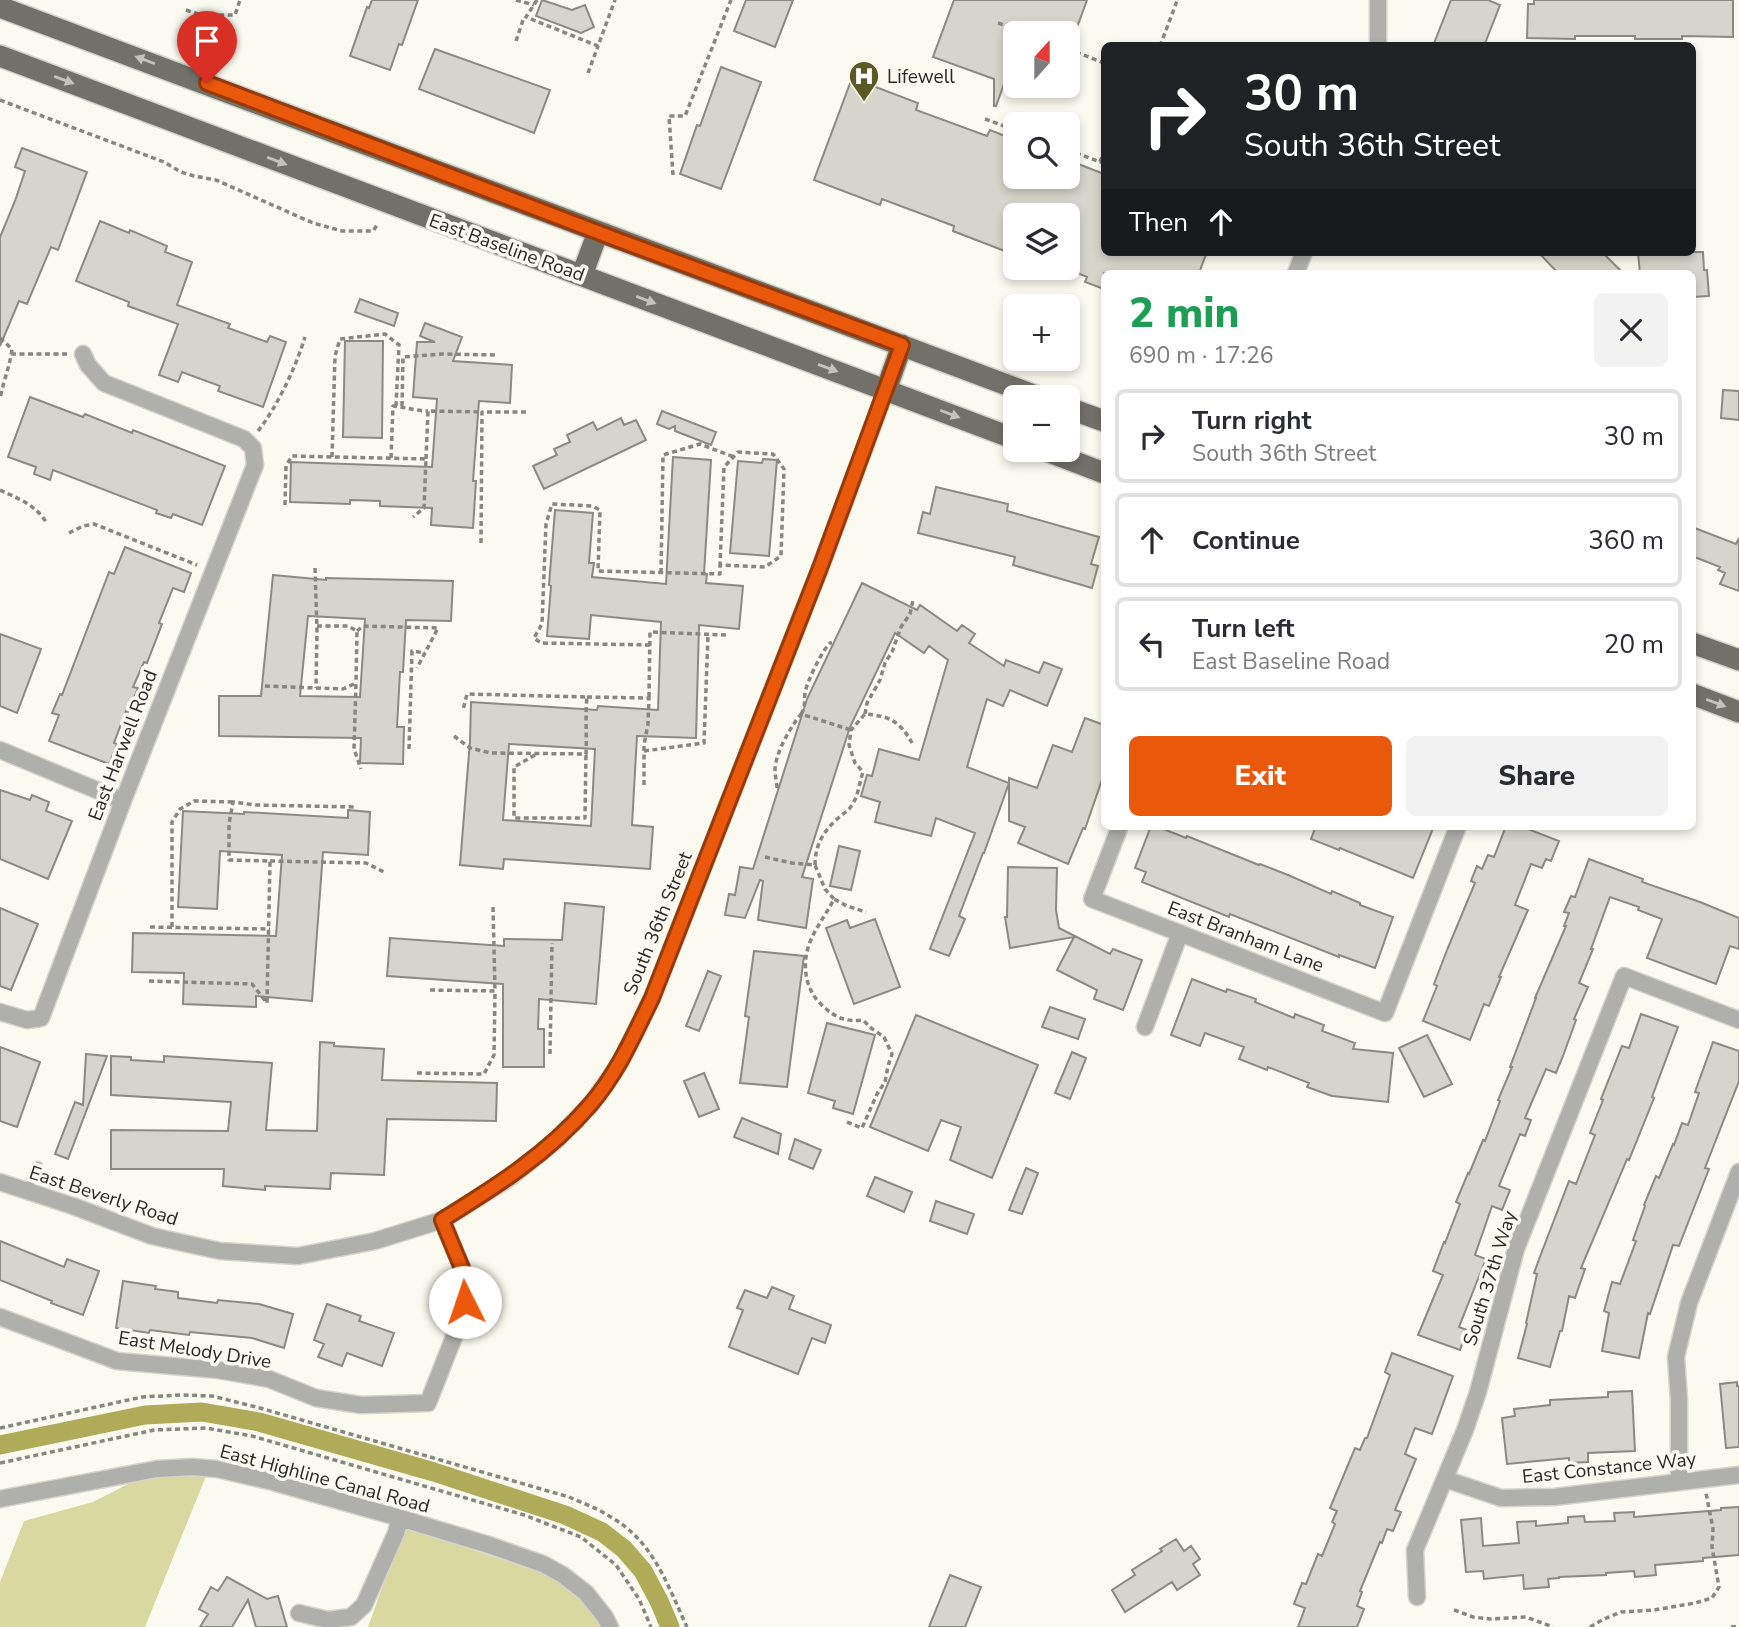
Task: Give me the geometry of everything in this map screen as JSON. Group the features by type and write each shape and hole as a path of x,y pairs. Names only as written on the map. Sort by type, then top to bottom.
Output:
{"main road":[{"path":"0,7 1008,385"},
{"name":"East Baseline Road","path":"0,56 1003,434"},
{"path":"582,275 598,232"},
{"path":"886,390 902,345"},
{"path":"1080,412 1101,420"},
{"path":"1075,462 1101,472"},
{"path":"1696,644 1739,660"},
{"path":"1696,696 1739,712"}],"street":[{"path":"1378,0 1378,42"},
{"name":"East Harwell Road","path":"0,1012 27,1020 41,1018 255,465 253,449 244,439 104,383 88,365 83,354"},
{"name":"South 36th Street","path":"442,1220 508,1179 553,1143 591,1104 620,1063 652,998 820,568 886,390"},
{"path":"0,750 123,801"},
{"name":"East Branham Lane","path":"1118,830 1092,899 1385,1013 1456,830"},
{"path":"1145,1027 1180,933"},
{"name":"South 37th Way","path":"1417,1597 1415,1550 1478,1392 1516,1249 1624,976 1739,1020"},
{"path":"1679,1481 1676,1357 1689,1303 1739,1172"},
{"name":"East Beverly Road","path":"0,1182 152,1236 220,1251 299,1256 375,1241 442,1220"},
{"name":"East Melody Drive","path":"0,1317 117,1361 218,1370 269,1379 316,1398 361,1405 428,1403 461,1319 469,1285 442,1220"},
{"name":"East Highline Canal Road","path":"0,1499 158,1469 193,1466 217,1469 400,1518 543,1564 563,1574 586,1593 610,1627"},
{"name":"East Constance Way","path":"1445,1479 1501,1498 1553,1497 1739,1475"},
{"path":"299,1613 328,1620 351,1617 364,1605 400,1518"}],"lane":[{"path":"27,1191 38,1166"}],"path":[{"path":"186,10 201,15 235,15 240,0"},
{"path":"516,0 534,5"},
{"path":"516,41 523,20 537,0"},
{"path":"588,73 615,0"},
{"path":"673,175 669,116 685,116 731,0"},
{"path":"1162,42 1177,1"},
{"path":"526,17 598,46"},
{"path":"998,23 1003,25"},
{"path":"1080,54 1101,62"},
{"path":"0,100 181,172 216,180 313,223 342,231 360,232 373,231 377,225"},
{"path":"985,119 1003,126"},
{"path":"1080,154 1100,162 1101,160"},
{"path":"332,457 335,356 340,339 385,334 399,345 399,406"},
{"path":"258,431 271,414 301,352 305,337"},
{"path":"0,338 12,349 0,399"},
{"path":"11,354 83,354"},
{"path":"399,406 403,357 443,354 497,355"},
{"path":"37,355 39,361"},
{"path":"391,458 393,406 417,411 527,412"},
{"path":"413,517 424,508 428,411"},
{"path":"481,543 482,412"},
{"path":"661,573 663,455 700,444 734,457"},
{"path":"650,645 541,643 534,638 542,624 546,524 552,504 592,506 600,510 598,571 720,574 720,565 724,467 738,452 773,454 784,468 781,556 765,567 720,565"},
{"path":"285,505 286,466 292,456 426,459"},
{"path":"0,490 32,506 46,522"},
{"path":"69,533 94,524 197,565"},
{"path":"315,568 316,690"},
{"path":"866,912 834,899 825,889 815,865 815,851 820,838 832,823 849,809 856,798 863,772 855,763 849,745 850,730 864,714 914,600"},
{"path":"317,626 348,626 357,631"},
{"path":"361,769 354,749 357,631 363,626 438,628 417,668"},
{"path":"644,785 650,632 726,635"},
{"path":"644,751 704,743 708,635"},
{"path":"778,788 775,769 778,756 789,730 804,710 805,691 824,649 832,643"},
{"path":"409,749 412,651 425,653"},
{"path":"265,687 343,689 356,683"},
{"path":"463,709 467,694 649,698"},
{"path":"537,754 514,767 514,818 585,818 587,697"},
{"path":"801,714 850,730"},
{"path":"864,714 890,718 912,743"},
{"path":"454,736 470,748 491,753 586,754"},
{"path":"172,927 172,822 180,808 194,801 356,807"},
{"path":"233,802 229,824 229,860 366,863 386,873"},
{"path":"765,857 815,865"},
{"path":"149,981 252,984 267,1003 270,861"},
{"path":"834,899 810,943 806,966 808,985 816,1000 833,1015 849,1022 863,1020 884,1037 892,1054 885,1082 862,1128 848,1122"},
{"path":"417,1073 484,1074 494,1055 494,907"},
{"path":"150,927 270,929"},
{"path":"550,1054 552,943"},
{"path":"428,990 495,991"},
{"path":"0,1428 142,1397 212,1396 569,1497 610,1516 634,1534 656,1560 687,1627"},
{"path":"1590,1627 1621,1612 1654,1610 1712,1598 1720,1587 1706,1495"},
{"path":"1454,1610 1490,1619 1526,1617 1553,1627"},
{"path":"1731,1627 1739,1626"}],"shaded area":[{"path":"174,1474 206,1476 145,1627 0,1627 0,1582 24,1521 93,1502 134,1481"},
{"path":"408,1528 548,1575 576,1592 601,1627 368,1627 399,1540"}],"building":[{"path":"372,0 418,0 390,70 350,56"},
{"path":"542,0 572,10 585,5 594,27 581,33 536,16"},
{"path":"746,0 793,0 775,47 734,31"},
{"path":"954,0 1087,0 1079,21 1003,21 1003,87 996,106 994,79 933,57"},
{"path":"1451,0 1488,0 1500,5 1486,42 1435,42"},
{"path":"1534,0 1733,0 1733,37 1527,38 1528,4 1534,4"},
{"path":"435,49 550,90 534,133 419,89"},
{"path":"721,67 761,82 721,189 680,174"},
{"path":"852,78 918,103 916,110 987,136 990,130 1003,135 1003,189 1080,189 1080,165 1101,173 1101,256 1205,256 1200,270 1101,270 1101,288 1085,282 1087,277 1080,274 1080,203 1003,203 1003,250 953,231 954,226 882,199 880,205 814,180"},
{"path":"22,148 87,172 58,250 51,247 27,304 19,301 0,346 0,237 25,171 15,167"},
{"path":"100,221 167,246 165,252 192,262 177,305 230,324 228,328 267,342 270,336 286,342 263,407 218,391 220,386 182,372 178,382 159,375 178,324 128,306 129,302 76,281"},
{"path":"1696,252 1703,252 1709,296 1696,297 1696,270 1640,270 1638,256 1696,256"},
{"path":"1542,256 1606,256 1620,270 1555,270"},
{"path":"360,299 398,313 394,326 355,312"},
{"path":"425,323 462,337 453,361 512,365 510,403 479,401 473,481 476,481 473,528 431,525 432,508 380,506 380,501 350,500 350,504 290,502 291,462 432,467 437,399 413,397 417,342 435,342 420,336"},
{"path":"345,341 383,341 382,438 343,437"},
{"path":"1723,390 1739,391 1739,420 1721,418"},
{"path":"30,397 83,417 85,414 132,433 133,430 225,466 202,525 173,514 171,518 156,513 157,510 53,470 50,480 34,474 36,467 8,457"},
{"path":"662,411 716,432 711,445 675,431 675,426 669,429 657,424"},
{"path":"621,418 624,425 636,420 646,440 544,489 533,466 557,455 554,449 570,442 567,435 593,422 597,430"},
{"path":"673,457 711,460 704,574 707,574 706,583 743,586 739,629 699,625 696,738 637,736 632,825 653,827 650,869 504,859 503,869 460,865 471,702 597,710 598,706 658,710 661,622 591,615 589,639 547,636 555,510 593,513 589,563 594,563 592,577 666,584","holes":["509,744 595,749 591,826 503,820"]},
{"path":"763,459 777,460 769,556 730,553 738,461 762,463"},
{"path":"936,487 1008,504 1007,511 1099,537 1091,564 1098,566 1092,588 1013,565 1015,557 918,533 923,512 930,514"},
{"path":"1696,529 1736,544 1739,538 1739,591 1720,584 1725,573 1718,570 1720,567 1696,558"},
{"path":"125,547 191,573 184,592 173,588 147,663 144,662 133,687 138,688 128,712 126,711 109,764 49,741 59,715 52,713 60,694 62,695 109,572 114,574"},
{"path":"273,575 326,580 453,581 451,621 406,620 397,727 404,727 403,764 360,763 361,738 219,736 219,696 261,696","holes":["308,616 365,619 360,697 300,696"]},
{"path":"862,583 917,610 920,605 957,631 962,625 975,634 969,643 1004,666 1006,660 1039,673 1044,662 1062,669 1047,706 1010,690 1003,706 987,699 967,767 1009,783 959,916 965,919 949,956 930,949 975,833 936,818 931,836 875,822 880,802 861,796 867,775 872,776 879,749 919,760 948,660 929,646 924,653 895,633 850,727 802,877 813,879 806,928 758,920 763,881 760,880 745,918 725,915 729,894 735,895 740,867 753,869 807,699"},
{"path":"0,634 41,649 17,713 0,706"},
{"path":"1085,718 1101,724 1101,783 1085,829 1083,828 1068,864 1018,843 1025,827 1009,821 1009,778 1037,788 1053,745 1072,752"},
{"path":"0,790 30,800 32,795 49,802 46,811 72,821 48,879 0,859"},
{"path":"348,810 370,812 368,855 323,852 312,1001 256,996 256,1007 183,1004 184,973 132,972 133,933 276,936 282,855 220,851 217,909 178,907 183,811 348,818"},
{"path":"1149,830 1166,830 1260,864 1331,894 1332,891 1393,917 1375,968 1339,957 1230,914 1229,917 1142,882 1146,872 1135,868"},
{"path":"1314,830 1432,830 1413,878 1311,839"},
{"path":"1504,830 1530,830 1559,841 1551,861 1546,859 1542,868 1531,864 1515,905 1528,910 1489,1006 1484,1004 1470,1040 1423,1021 1437,986 1434,984 1475,883 1471,881 1477,866 1482,869 1488,855 1494,857"},
{"path":"839,846 860,851 851,890 830,886"},
{"path":"1589,859 1739,918 1739,949 1730,946 1716,984 1647,958 1662,919 1610,897 1579,983 1588,987 1574,1019 1576,1020 1563,1056 1556,1073 1546,1069 1525,1118 1531,1120 1525,1136 1520,1134 1499,1186 1510,1190 1502,1210 1492,1206 1475,1255 1486,1259 1459,1327 1467,1330 1460,1350 1418,1335 1443,1275 1433,1271 1460,1204 1456,1202 1483,1140 1485,1141 1535,998 1566,926 1569,913 1564,912 1571,896 1575,897"},
{"path":"1008,867 1057,868 1056,910 1059,928 1110,954 1113,949 1142,960 1123,1010 1094,999 1097,990 1057,970 1074,937 1010,948 1005,917"},
{"path":"565,903 604,907 596,1004 539,999 538,1029 544,1029 544,1067 503,1067 503,984 387,976 390,938 504,946 504,939 562,940"},
{"path":"0,908 38,924 11,990 0,986"},
{"path":"875,919 900,987 854,1004 826,928 847,920 850,928"},
{"path":"754,951 804,956 787,1087 740,1083"},
{"path":"708,971 721,976 699,1031 686,1026"},
{"path":"1192,979 1226,992 1227,989 1256,999 1255,1002 1294,1018 1295,1014 1324,1025 1322,1031 1355,1043 1353,1049 1393,1053 1388,1102 1332,1096 1307,1087 1309,1083 1239,1059 1244,1047 1205,1033 1200,1046 1171,1035"},
{"path":"1050,1007 1085,1019 1078,1039 1042,1027"},
{"path":"1641,1014 1678,1027 1652,1097 1654,1098 1581,1268 1585,1269 1575,1298 1569,1296 1562,1331 1550,1367 1518,1358 1537,1274 1534,1273 1569,1181 1576,1184 1595,1135 1590,1133 1622,1046 1629,1048"},
{"path":"916,1015 1038,1065 992,1178 950,1160 961,1127 941,1120 928,1151 870,1127"},
{"path":"827,1023 875,1035 853,1114 833,1108 835,1101 808,1093"},
{"path":"1427,1035 1452,1084 1424,1097 1399,1048"},
{"path":"320,1042 334,1043 334,1046 384,1049 382,1080 497,1083 496,1121 387,1119 384,1175 331,1173 330,1189 265,1186 265,1190 223,1186 224,1169 111,1169 111,1130 228,1131 231,1102 111,1095 111,1056 164,1062 164,1056 272,1063 266,1130 317,1131"},
{"path":"1713,1042 1739,1051 1739,1081 1705,1168 1709,1169 1679,1246 1673,1245 1650,1314 1648,1313 1639,1358 1602,1351 1609,1313 1604,1311 1612,1282 1620,1284 1636,1241 1633,1240 1644,1205 1656,1176 1659,1178 1682,1123 1688,1125 1699,1093 1695,1092"},
{"path":"0,1047 40,1062 17,1127 0,1121"},
{"path":"1072,1052 1086,1058 1070,1099 1055,1093"},
{"path":"86,1054 107,1056 68,1159 55,1154 75,1102 83,1105"},
{"path":"704,1073 719,1109 699,1117 684,1081"},
{"path":"742,1118 781,1134 778,1154 734,1137"},
{"path":"795,1139 821,1150 813,1169 789,1159"},
{"path":"1026,1168 1038,1173 1022,1214 1009,1210"},
{"path":"875,1177 912,1192 904,1212 867,1196"},
{"path":"936,1201 974,1214 967,1234 930,1221"},
{"path":"0,1241 64,1267 67,1259 99,1271 83,1315 0,1280"},
{"path":"123,1281 178,1292 178,1298 217,1303 218,1300 259,1304 293,1314 284,1348 252,1338 150,1330 149,1333 116,1328"},
{"path":"772,1287 794,1296 789,1309 831,1325 825,1343 812,1338 798,1374 729,1347 743,1310 737,1308 745,1290 767,1298"},
{"path":"327,1304 361,1316 359,1321 394,1333 382,1366 347,1353 342,1366 318,1357 324,1344 314,1340"},
{"path":"1392,1353 1453,1376 1432,1434 1415,1428 1405,1454 1416,1459 1395,1510 1401,1512 1393,1531 1387,1529 1360,1591 1362,1592 1357,1606 1364,1609 1357,1627 1298,1627 1305,1608 1294,1604 1302,1583 1306,1584 1318,1554 1322,1556 1335,1524 1332,1522 1337,1511 1330,1508 1355,1448 1360,1450 1367,1438 1390,1375 1385,1372"},
{"path":"1737,1382 1739,1447 1726,1448 1720,1384"},
{"path":"1632,1391 1635,1451 1588,1453 1588,1462 1569,1463 1569,1458 1507,1464 1502,1418 1515,1416 1514,1409 1550,1405 1550,1400 1608,1397 1608,1392"},
{"path":"1739,1507 1739,1555 1655,1565 1656,1575 1635,1577 1634,1571 1559,1577 1548,1579 1549,1587 1524,1589 1523,1575 1484,1579 1483,1571 1466,1572 1461,1520 1481,1518 1483,1546 1519,1543 1517,1522 1536,1521 1536,1526 1568,1523 1568,1517 1584,1516 1585,1522 1615,1521 1614,1513 1634,1512 1634,1517"},
{"path":"1176,1539 1184,1551 1191,1546 1200,1559 1193,1564 1200,1575 1177,1590 1172,1582 1125,1612 1112,1590 1135,1575 1132,1570"},
{"path":"950,1575 981,1587 965,1627 929,1627"},
{"path":"227,1577 267,1599 278,1596 287,1627 256,1627 248,1600 232,1627 200,1627 208,1614 199,1609 211,1587 218,1591"}],"waterway":[{"path":"0,1445 145,1415 202,1412 259,1422 434,1472 565,1515 602,1532 624,1549 643,1571 670,1627"}],"place":[{"name":"Lifewell","path":"864,103"}],"route":[{"path":"207,83 902,345 820,568 652,998 620,1063 591,1104 553,1143 508,1179 442,1220 469,1285 465,1302"}]}
